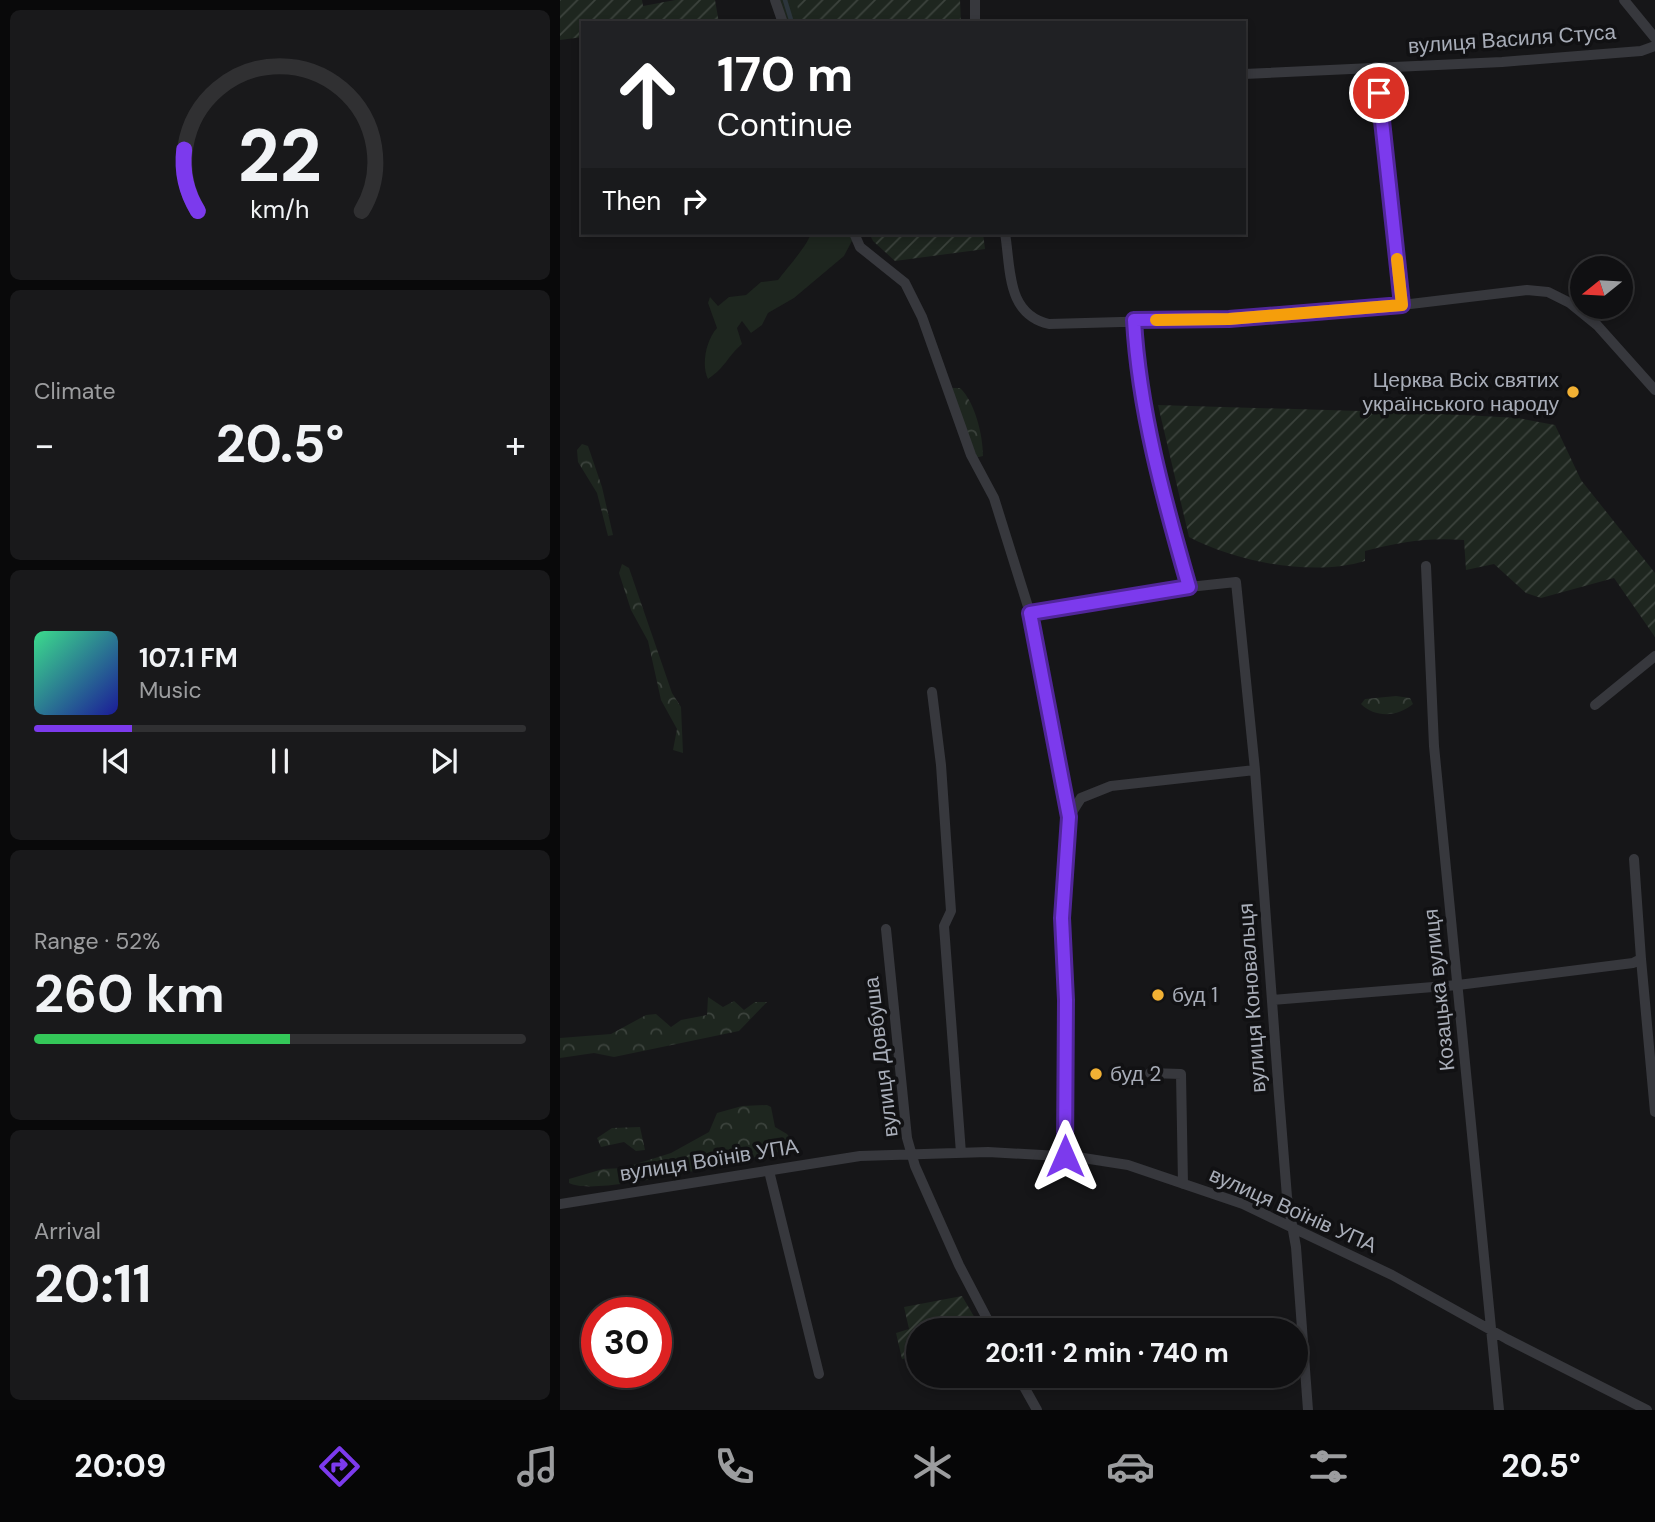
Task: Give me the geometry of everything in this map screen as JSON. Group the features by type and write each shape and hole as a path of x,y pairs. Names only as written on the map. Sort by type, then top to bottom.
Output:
{"street":[{"path":"775,0 782,21"},
{"path":"975,0 975,21"},
{"path":"1624,0 1655,38"},
{"name":"вулиця Василя Стуса","path":"1246,74 1502,62 1640,51 1655,46"},
{"path":"1376,66 1402,305"},
{"path":"855,235 860,247 905,283 922,317 971,455 994,498 1030,613 1069,817 1062,918 1066,1000 1065,1156"},
{"path":"1005,235 1015,295 1021,310 1032,320 1049,324 1229,319 1402,305 1527,289 1548,292 1570,303 1597,325 1655,390"},
{"path":"1030,613 1189,587 1167,511 1137,367 1134,320"},
{"name":"Козацька вулиця","path":"1426,566 1434,746 1499,1410"},
{"name":"вулиця Коновальця","path":"1189,587 1236,582 1255,770 1291,1227 1296,1247 1298,1318"},
{"path":"1595,705 1655,656"},
{"path":"932,692 941,765 951,911 944,926 961,1153"},
{"path":"1069,817 1081,798 1111,786 1255,770"},
{"path":"1634,859 1655,1112"},
{"name":"вулиця Довбуша","path":"886,929 902,1110 907,1138 914,1154 915,1166 958,1265 987,1318"},
{"path":"1272,1000 1573,973 1633,963 1641,959"},
{"path":"1150,1073 1181,1074 1183,1184"},
{"name":"вулиця Воїнів УПА","path":"560,1204 860,1156 961,1153 1065,1156 1128,1165 1243,1204 1392,1275 1647,1410"},
{"path":"769,1171 818,1374"},
{"path":"1025,1388 1037,1410"},
{"name":"вулиця Коновальця","path":"1305,1388 1308,1410"}],"green space":[{"path":"560,0 642,0 643,6 675,0 715,0 719,21 581,21 581,37 560,40"},
{"path":"778,0 798,0 801,21 786,21"},
{"path":"796,0 960,0 961,21 801,21"},
{"path":"810,235 852,235 853,239 844,256 794,298 768,313 762,325 751,333 742,321 737,328 742,344 708,379 706,353 717,328 708,303 710,297 718,306 729,297 746,295 761,282 778,280"},
{"path":"870,235 983,235 985,249 895,261"},
{"path":"952,388 960,388 974,410 982,438 983,456 975,458"},
{"path":"1158,405 1427,413 1518,418 1555,425 1581,480 1655,573 1655,637 1614,578 1541,598 1526,593 1494,564 1466,570 1464,540 1426,540 1390,545 1365,551 1365,561 1322,568 1252,560 1208,546 1189,537"},
{"path":"582,444 588,446 602,487 613,535 608,536 597,493 578,462 577,450"},
{"path":"622,564 629,568 672,693 681,707 683,753 673,750 677,729 661,700 648,641 631,610 619,573"},
{"path":"1396,696 1410,698 1413,704 1401,711 1380,714 1361,704 1365,699"},
{"path":"708,997 723,1007 734,1001 744,1010 755,1002 767,1002 739,1031 614,1057 594,1053 560,1058 560,1038 611,1034 646,1015 656,1014 671,1027 681,1020 707,1015"},
{"path":"742,1106 771,1107 775,1127 787,1134 792,1141 782,1151 638,1182 584,1186 569,1183 569,1179 603,1169 623,1168 671,1153 709,1132 717,1113"},
{"path":"640,1127 645,1150 636,1151 624,1142 601,1147 597,1138 612,1128"},
{"path":"962,1296 975,1318 906,1318 904,1307"},
{"path":"906,1330 906,1358 902,1359 896,1333"}],"waterway":[{"path":"785,0 791,21"}],"slow traffic":[{"path":"1156,320 1229,319 1402,305 1397,259"}],"place":[{"name":"Церква Всіх святих українського народу","path":"1573,392"},
{"name":"буд 1","path":"1158,995"},
{"name":"буд 2","path":"1096,1074"}],"route":[{"path":"1065,1156 1066,1000 1062,918 1069,817 1030,613 1189,587 1167,511 1137,367 1134,320 1229,319 1402,305 1379,93"}]}
